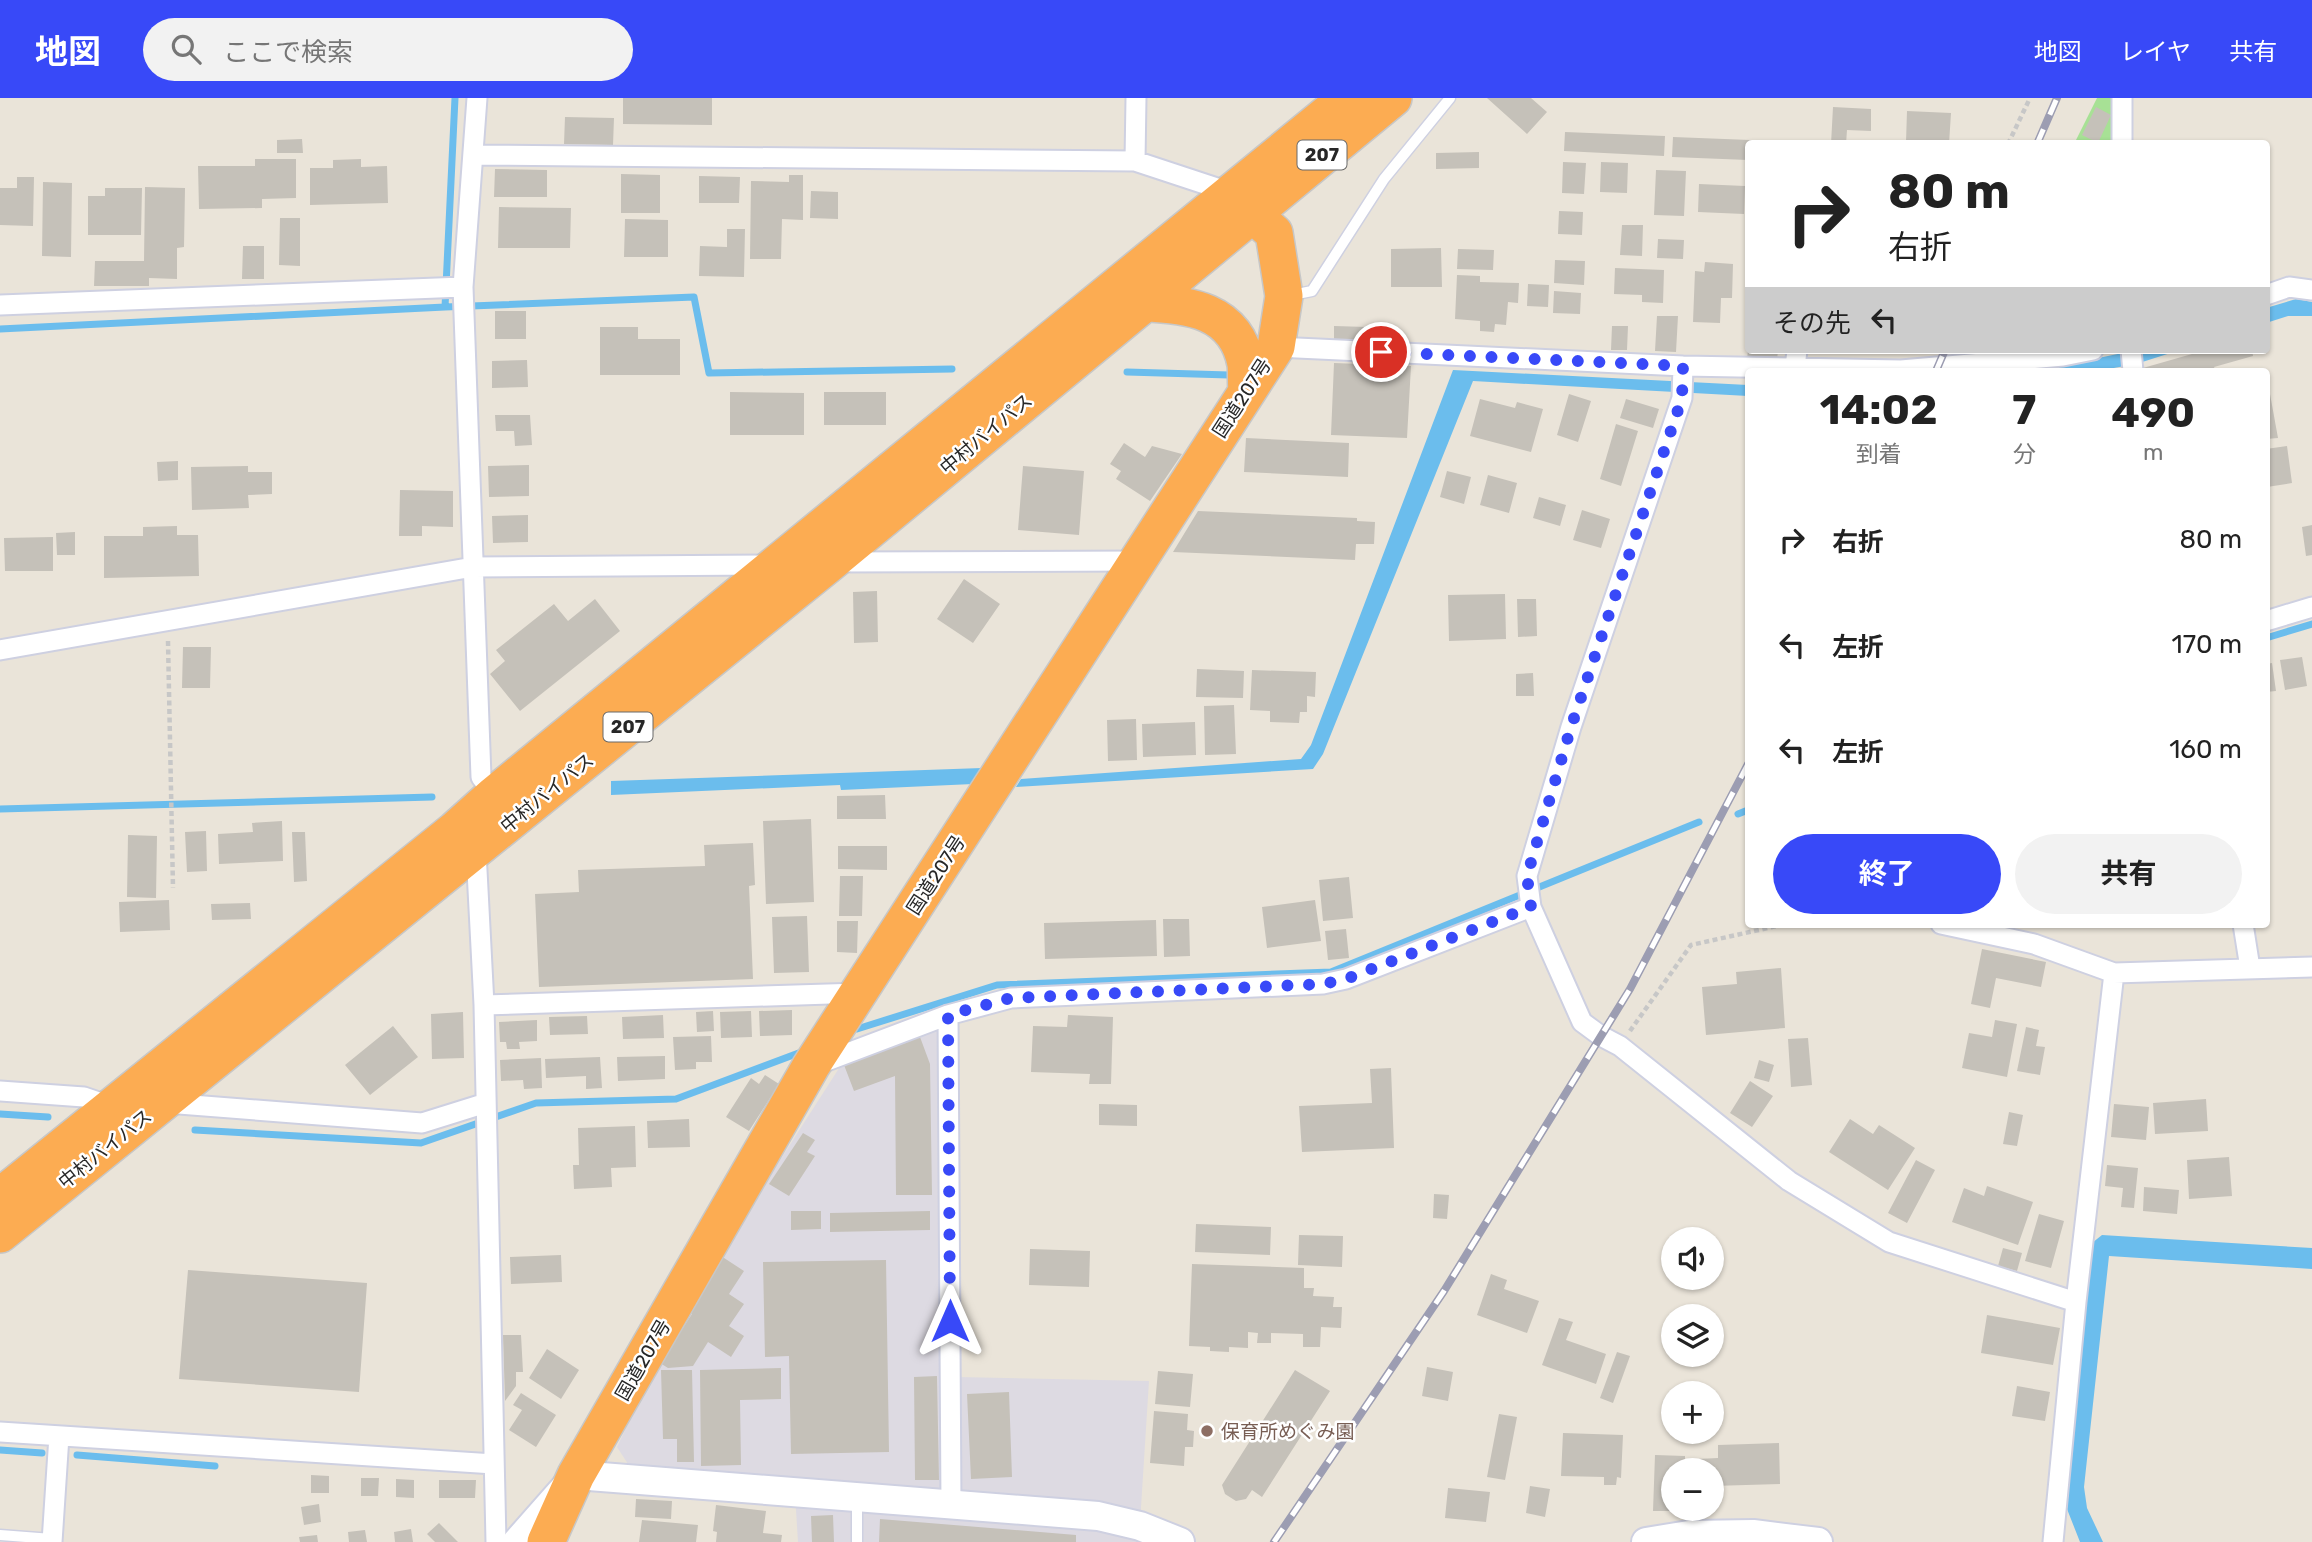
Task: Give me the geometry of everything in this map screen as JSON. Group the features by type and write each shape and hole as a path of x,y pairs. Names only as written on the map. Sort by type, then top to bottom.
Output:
{"highway":[{"name":"207","path":"1240,203 1347,98"},
{"name":"207","path":"1240,203 1393,98"},
{"name":"国道207号","path":"546,1542 576,1475 811,1066 1276,346 1284,296 1274,233 1240,203"},
{"name":"中村バイパス","path":"505,806 831,562 1143,303 1240,203"},
{"name":"中村バイパス","path":"0,1234 162,1103 505,806 774,565 1240,203"},
{"path":"1143,303 1186,306 1206,311 1224,322 1237,340 1246,363 1247,391"},
{"name":"中村バイパス","path":"0,1197 113,1107 466,840"}],"street":[{"path":"477,98 463,287 481,777 505,806"},
{"path":"1135,161 1136,98"},
{"path":"2122,98 2122,140"},
{"path":"474,155 1135,161 1240,203"},
{"path":"0,305 463,287"},
{"path":"2270,294 2289,288 2312,290"},
{"path":"1276,346 1682,371 1796,359 1881,368"},
{"path":"1923,368 2073,354"},
{"path":"1682,371 1682,398 1571,727 1527,876 1530,897 1582,1022 1601,1037 1620,1046 1789,1181 1889,1242 2076,1301"},
{"path":"831,562 1137,561"},
{"path":"0,650 473,567 774,565"},
{"path":"2270,620 2312,607"},
{"path":"466,840 484,1005 496,1542"},
{"path":"811,1066 948,1015 1011,998 1323,984 1346,979 1530,897"},
{"path":"1960,928 2034,944 2114,973 2312,967"},
{"path":"2244,928 2250,968"},
{"path":"2053,1542 2076,1301 2114,973"},
{"path":"484,1005 860,993"},
{"path":"948,1015 951,1504"},
{"path":"0,1091 84,1097 113,1107"},
{"path":"162,1103 422,1123 486,1115"},
{"path":"0,1432 494,1464"},
{"path":"52,1540 59,1436"},
{"path":"517,1542 576,1475 1098,1516 1140,1526 1180,1542"},
{"path":"1646,1542 1689,1535 1754,1534 1818,1542"}],"lane":[{"path":"1284,296 1312,292 1384,179 1450,98"},
{"path":"857,1497 857,1542"},
{"path":"0,1535 52,1540"}],"path":[{"path":"2010,140 2030,98"},
{"path":"168,621 173,888"},
{"path":"1620,1046 1691,946 1769,928"}],"shaded area":[{"path":"953,1019 957,1377 1149,1381 1139,1539 1146,1542 798,1542 794,1478 628,1464 617,1447 678,1319 843,1062"}],"green space":[{"path":"2097,98 2120,98 2120,140 2076,140"}],"water":[{"path":"2296,299 2312,302 2312,316 2288,316 2270,322 2270,307"},
{"path":"2118,354 2167,354 2114,368 2050,368"},
{"path":"1453,370 1745,385 1745,396 1473,381 1323,754 1313,769 1016,787 1021,779 1301,759 1311,745"},
{"path":"982,768 973,784 841,790 840,785 611,795 611,781"},
{"path":"2102,1235 2312,1248 2312,1269 2109,1256 2084,1487 2087,1508 2103,1542 2080,1542 2067,1509 2092,1243"}],"building":[{"path":"623,98 712,98 712,125 623,124"},
{"path":"1487,98 1531,98 1547,112 1527,134"},
{"path":"1833,107 1871,109 1871,131 1847,130 1846,140 1831,140"},
{"path":"2096,107 2111,115 2099,140 2082,135"},
{"path":"1907,111 1951,113 1949,140 1906,140"},
{"path":"565,117 614,118 613,145 564,144"},
{"path":"1565,132 1665,136 1664,156 1564,151"},
{"path":"1673,137 1750,140 1745,140 1745,160 1672,157"},
{"path":"302,139 303,153 277,153 277,140"},
{"path":"1479,152 1479,168 1436,169 1436,153"},
{"path":"255,159 296,159 296,198 262,199 262,208 199,209 198,166 255,166"},
{"path":"361,159 361,167 387,166 388,203 310,205 310,168 333,168 333,160"},
{"path":"1563,162 1586,163 1584,194 1562,193"},
{"path":"1601,162 1628,163 1627,193 1600,192"},
{"path":"495,169 547,170 547,197 494,197"},
{"path":"1656,170 1686,171 1684,216 1654,215"},
{"path":"621,174 660,175 660,213 621,213"},
{"path":"789,175 803,175 803,220 782,219 781,259 750,259 751,181 789,182"},
{"path":"699,176 740,177 739,203 699,203"},
{"path":"17,177 34,177 33,226 0,225 0,188 17,188"},
{"path":"43,182 72,183 71,257 42,256"},
{"path":"1699,184 1745,186 1744,214 1698,212"},
{"path":"145,187 185,188 184,247 177,248 177,279 149,278 149,286 94,286 95,261 144,261"},
{"path":"105,188 142,188 141,235 88,235 88,196 105,196"},
{"path":"811,191 838,192 838,219 810,218"},
{"path":"499,207 571,208 570,248 498,248"},
{"path":"1559,211 1583,212 1582,235 1558,234"},
{"path":"280,218 300,218 300,266 279,265"},
{"path":"625,219 668,220 668,257 624,257"},
{"path":"1622,225 1643,225 1642,256 1620,255"},
{"path":"727,229 745,229 744,277 699,276 700,246 727,247"},
{"path":"1658,239 1684,240 1683,259 1657,258"},
{"path":"243,246 264,246 264,279 242,279"},
{"path":"1441,248 1442,287 1391,287 1391,249"},
{"path":"1458,249 1494,250 1493,270 1457,269"},
{"path":"1555,260 1585,261 1584,285 1554,283"},
{"path":"1705,262 1733,264 1732,298 1721,298 1720,323 1693,322 1695,271 1704,272"},
{"path":"1615,268 1664,270 1663,303 1642,302 1642,295 1614,294"},
{"path":"1457,275 1480,276 1480,282 1519,283 1518,303 1508,302 1506,325 1495,324 1494,332 1480,331 1480,321 1455,319"},
{"path":"1528,284 1549,285 1548,307 1527,306"},
{"path":"1554,291 1581,293 1580,314 1553,313"},
{"path":"495,311 526,311 526,339 495,339"},
{"path":"1657,316 1678,316 1676,352 1655,351"},
{"path":"1334,326 1367,327 1366,334 1391,334 1391,343 1334,341"},
{"path":"1612,326 1628,326 1627,350 1611,350"},
{"path":"600,327 638,327 638,339 680,339 680,375 600,375"},
{"path":"1748,354 1778,354 1777,361 1747,360"},
{"path":"2192,354 2253,356 2214,368 2143,368"},
{"path":"527,360 528,387 492,388 492,361"},
{"path":"1334,363 1411,366 1407,438 1331,435"},
{"path":"730,392 804,393 804,435 730,435"},
{"path":"824,392 886,392 886,425 824,425"},
{"path":"1569,394 1591,401 1578,442 1557,435"},
{"path":"2270,394 2278,438 2270,439"},
{"path":"1480,399 1515,408 1517,402 1543,409 1531,452 1470,436"},
{"path":"1626,399 1659,409 1653,428 1620,418"},
{"path":"495,415 530,415 532,445 515,446 514,431 496,431"},
{"path":"1616,424 1638,431 1621,486 1600,479"},
{"path":"1246,438 1349,443 1348,477 1244,472"},
{"path":"1124,443 1145,457 1152,446 1182,454 1150,501 1116,479 1121,471 1110,464"},
{"path":"2287,446 2292,483 2270,487 2270,448"},
{"path":"178,461 178,480 158,481 157,462"},
{"path":"529,465 529,496 489,497 488,466"},
{"path":"248,466 248,472 272,472 272,494 248,495 249,508 192,510 191,467"},
{"path":"1023,466 1084,471 1079,535 1018,530"},
{"path":"1447,471 1471,477 1464,504 1440,497"},
{"path":"1488,475 1517,483 1509,513 1480,505"},
{"path":"400,490 453,491 453,527 422,526 422,536 399,536"},
{"path":"1539,497 1566,505 1560,526 1533,518"},
{"path":"1582,510 1610,519 1601,548 1573,540"},
{"path":"1198,511 1357,518 1357,521 1375,522 1374,544 1356,544 1355,560 1173,552"},
{"path":"528,515 528,542 493,543 492,516"},
{"path":"2312,525 2312,555 2306,556 2302,527"},
{"path":"177,526 177,535 198,535 199,576 104,578 104,536 143,536 143,527"},
{"path":"75,532 75,555 57,555 56,533"},
{"path":"53,537 53,571 5,571 4,538"},
{"path":"964,579 1000,604 973,643 937,619"},
{"path":"877,591 878,642 854,643 853,592"},
{"path":"1505,594 1506,639 1449,641 1448,595"},
{"path":"595,599 620,631 520,711 490,674 505,661 496,650 554,604 568,621"},
{"path":"1517,599 1536,599 1537,636 1518,637"},
{"path":"183,647 211,647 210,688 182,688"},
{"path":"2302,657 2307,686 2285,690 2280,660"},
{"path":"2272,663 2276,691 2270,692"},
{"path":"1197,669 1244,671 1243,698 1196,697"},
{"path":"1252,670 1316,672 1315,697 1307,696 1307,712 1300,712 1299,723 1270,722 1270,711 1250,710"},
{"path":"1533,673 1534,696 1516,696 1516,674"},
{"path":"1234,705 1236,754 1205,755 1204,706"},
{"path":"1136,719 1137,760 1108,761 1107,720"},
{"path":"1195,722 1196,755 1143,757 1142,724"},
{"path":"885,795 886,819 837,819 837,796"},
{"path":"811,819 814,902 766,904 763,821"},
{"path":"282,821 283,861 219,864 218,834 253,832 252,823"},
{"path":"206,831 207,871 187,872 185,832"},
{"path":"292,832 305,832 307,881 294,882"},
{"path":"128,835 157,836 156,898 127,897"},
{"path":"753,843 755,885 749,886 753,979 539,987 535,894 579,892 578,870 705,866 704,845"},
{"path":"838,846 887,846 887,870 838,869"},
{"path":"840,876 863,876 862,916 839,916"},
{"path":"1349,877 1353,918 1323,921 1319,880"},
{"path":"169,900 170,930 120,932 119,902"},
{"path":"1315,900 1321,941 1267,948 1262,907"},
{"path":"250,903 251,919 212,920 211,904"},
{"path":"807,916 809,972 774,973 772,917"},
{"path":"1163,919 1189,919 1190,956 1164,957"},
{"path":"1156,920 1157,956 1045,959 1044,923"},
{"path":"837,921 858,921 857,953 837,952"},
{"path":"1346,929 1349,958 1328,960 1325,931"},
{"path":"1982,949 2046,962 2041,987 1996,978 1990,1008 1971,1004"},
{"path":"1781,968 1785,1028 1706,1035 1702,987 1737,984 1736,972"},
{"path":"792,1010 792,1035 760,1036 759,1011"},
{"path":"713,1011 714,1031 697,1032 696,1012"},
{"path":"751,1011 752,1037 721,1038 720,1012"},
{"path":"463,1012 464,1058 432,1059 431,1014"},
{"path":"663,1015 664,1038 623,1039 622,1017"},
{"path":"1068,1015 1113,1017 1111,1084 1089,1084 1090,1074 1031,1072 1033,1026 1067,1027"},
{"path":"587,1016 588,1034 550,1035 549,1017"},
{"path":"537,1020 537,1041 519,1042 520,1049 507,1049 506,1042 500,1042 499,1022"},
{"path":"1995,1020 2017,1024 2007,1077 1962,1068 1969,1033 1992,1037"},
{"path":"393,1026 418,1057 370,1095 345,1065"},
{"path":"2026,1027 2039,1030 2036,1046 2045,1047 2040,1075 2017,1071"},
{"path":"711,1036 712,1062 696,1062 696,1069 675,1070 673,1037"},
{"path":"920,1037 930,1064 932,1195 896,1195 895,1076 854,1091 844,1065"},
{"path":"1808,1038 1812,1085 1791,1087 1788,1039"},
{"path":"665,1056 665,1079 618,1081 617,1057"},
{"path":"600,1057 602,1088 586,1089 586,1076 546,1078 545,1059"},
{"path":"541,1058 542,1088 524,1089 523,1080 501,1081 500,1060"},
{"path":"1759,1060 1774,1065 1769,1082 1754,1078"},
{"path":"1391,1068 1394,1148 1302,1152 1299,1106 1372,1103 1370,1069"},
{"path":"765,1075 779,1084 749,1131 726,1117 751,1078 759,1084"},
{"path":"1750,1081 1773,1096 1752,1127 1730,1113"},
{"path":"2206,1099 2208,1131 2155,1134 2153,1103"},
{"path":"1099,1104 1137,1105 1137,1126 1099,1125"},
{"path":"2114,1104 2149,1107 2146,1140 2111,1137"},
{"path":"2009,1112 2023,1115 2017,1146 2003,1144"},
{"path":"689,1119 690,1147 648,1148 647,1121"},
{"path":"1850,1119 1873,1134 1879,1125 1915,1148 1888,1190 1829,1152"},
{"path":"635,1126 636,1167 611,1168 612,1187 574,1189 573,1165 579,1165 578,1128"},
{"path":"803,1133 815,1140 807,1152 815,1156 789,1196 769,1184"},
{"path":"2229,1157 2232,1196 2189,1199 2187,1160"},
{"path":"1916,1160 1935,1170 1907,1223 1888,1213"},
{"path":"2107,1165 2138,1168 2134,1208 2121,1207 2123,1188 2105,1186"},
{"path":"1987,1186 2033,1202 2018,1245 1952,1222 1964,1188 1984,1196"},
{"path":"2144,1187 2179,1190 2177,1214 2143,1211"},
{"path":"1434,1194 1449,1195 1447,1219 1433,1218"},
{"path":"791,1211 821,1211 821,1229 791,1230"},
{"path":"930,1211 930,1230 830,1232 830,1213"},
{"path":"2039,1214 2064,1221 2051,1268 2025,1261"},
{"path":"1196,1224 1271,1227 1270,1255 1195,1252"},
{"path":"1299,1235 1343,1236 1342,1267 1298,1265"},
{"path":"2003,1248 2022,1253 2017,1271 1998,1266"},
{"path":"1030,1249 1090,1251 1089,1287 1029,1285"},
{"path":"561,1255 562,1282 511,1284 510,1257"},
{"path":"721,1256 744,1271 729,1294 744,1304 729,1326 744,1336 731,1357 708,1342 693,1366 668,1368 660,1363 692,1314 687,1310"},
{"path":"886,1260 889,1452 791,1454 789,1356 765,1357 763,1262"},
{"path":"1192,1264 1304,1268 1304,1288 1314,1288 1313,1296 1334,1297 1333,1307 1342,1307 1341,1328 1321,1327 1320,1347 1303,1347 1303,1334 1271,1333 1271,1343 1257,1343 1258,1333 1248,1332 1248,1348 1229,1347 1229,1352 1210,1351 1210,1347 1189,1346"},
{"path":"188,1270 367,1283 359,1392 179,1379"},
{"path":"1491,1274 1507,1280 1504,1289 1539,1301 1527,1333 1477,1315"},
{"path":"1987,1315 2060,1328 2053,1365 1981,1353"},
{"path":"1559,1318 1573,1322 1566,1340 1606,1354 1596,1384 1542,1365"},
{"path":"503,1335 521,1335 523,1372 516,1372 516,1386 505,1401"},
{"path":"547,1349 579,1370 561,1399 529,1378"},
{"path":"1617,1352 1630,1356 1613,1403 1600,1398"},
{"path":"1427,1367 1453,1372 1448,1401 1422,1396"},
{"path":"781,1368 781,1399 740,1400 741,1465 701,1466 700,1370"},
{"path":"661,1370 692,1370 694,1462 677,1462 677,1439 663,1439"},
{"path":"1295,1370 1330,1391 1262,1497 1252,1490 1246,1499 1236,1501 1225,1494 1222,1485"},
{"path":"1158,1371 1193,1374 1190,1407 1155,1404"},
{"path":"937,1376 939,1480 915,1480 914,1377"},
{"path":"2017,1386 2050,1392 2045,1421 2012,1416"},
{"path":"1009,1392 1012,1477 971,1479 967,1394"},
{"path":"521,1393 556,1415 536,1447 509,1430 522,1410 513,1405"},
{"path":"1154,1411 1188,1414 1187,1430 1194,1431 1193,1447 1185,1447 1184,1466 1150,1463"},
{"path":"1499,1414 1517,1417 1505,1480 1487,1477"},
{"path":"1563,1433 1623,1435 1621,1478 1617,1477 1616,1485 1604,1485 1604,1477 1561,1476"},
{"path":"1779,1443 1780,1484 1724,1486 1724,1458 1718,1458 1718,1445"},
{"path":"1655,1455 1685,1456 1661,1458 1661,1511 1653,1511"},
{"path":"311,1475 329,1476 329,1493 311,1493"},
{"path":"361,1478 379,1478 378,1496 361,1496"},
{"path":"396,1479 414,1480 414,1498 396,1497"},
{"path":"439,1480 476,1480 475,1498 439,1498"},
{"path":"1530,1486 1550,1489 1545,1517 1526,1513"},
{"path":"1448,1488 1490,1492 1486,1522 1445,1518"},
{"path":"636,1499 672,1501 671,1519 635,1517"},
{"path":"319,1504 321,1522 304,1525 301,1507"},
{"path":"716,1505 766,1511 763,1533 782,1535 781,1542 716,1542 717,1532 713,1531"},
{"path":"833,1515 834,1542 812,1542 811,1516"},
{"path":"880,1519 1076,1535 1076,1542 879,1542"},
{"path":"642,1520 698,1525 696,1542 639,1542"},
{"path":"439,1523 458,1542 435,1542 427,1534"},
{"path":"411,1529 413,1542 395,1542 394,1532"},
{"path":"365,1530 367,1542 349,1542 348,1532"},
{"path":"317,1535 318,1542 300,1542 299,1537"}],"waterway":[{"path":"0,329 445,307 455,98"},
{"path":"445,307 694,297 709,373 952,369"},
{"path":"1127,372 1229,375"},
{"path":"2270,637 2312,624"},
{"path":"0,809 432,797"},
{"path":"1738,814 1745,811"},
{"path":"857,1029 997,985 1331,972 1699,822"},
{"path":"195,1130 421,1143 536,1103 676,1099 804,1051"},
{"path":"0,1114 48,1117"},
{"path":"0,1450 42,1453"},
{"path":"77,1455 215,1466"}],"railway":[{"path":"2039,140 2057,98"},
{"path":"1937,368 1943,354"},
{"path":"1274,1542 1444,1291 1630,989 1745,770"}],"place":[{"name":"保育所めぐみ園","path":"1207,1431"}],"route":[{"path":"950,1321 948,1015 1011,998 1323,984 1346,979 1531,907 1527,876 1571,727 1682,398 1683,366 1381,352"}]}
